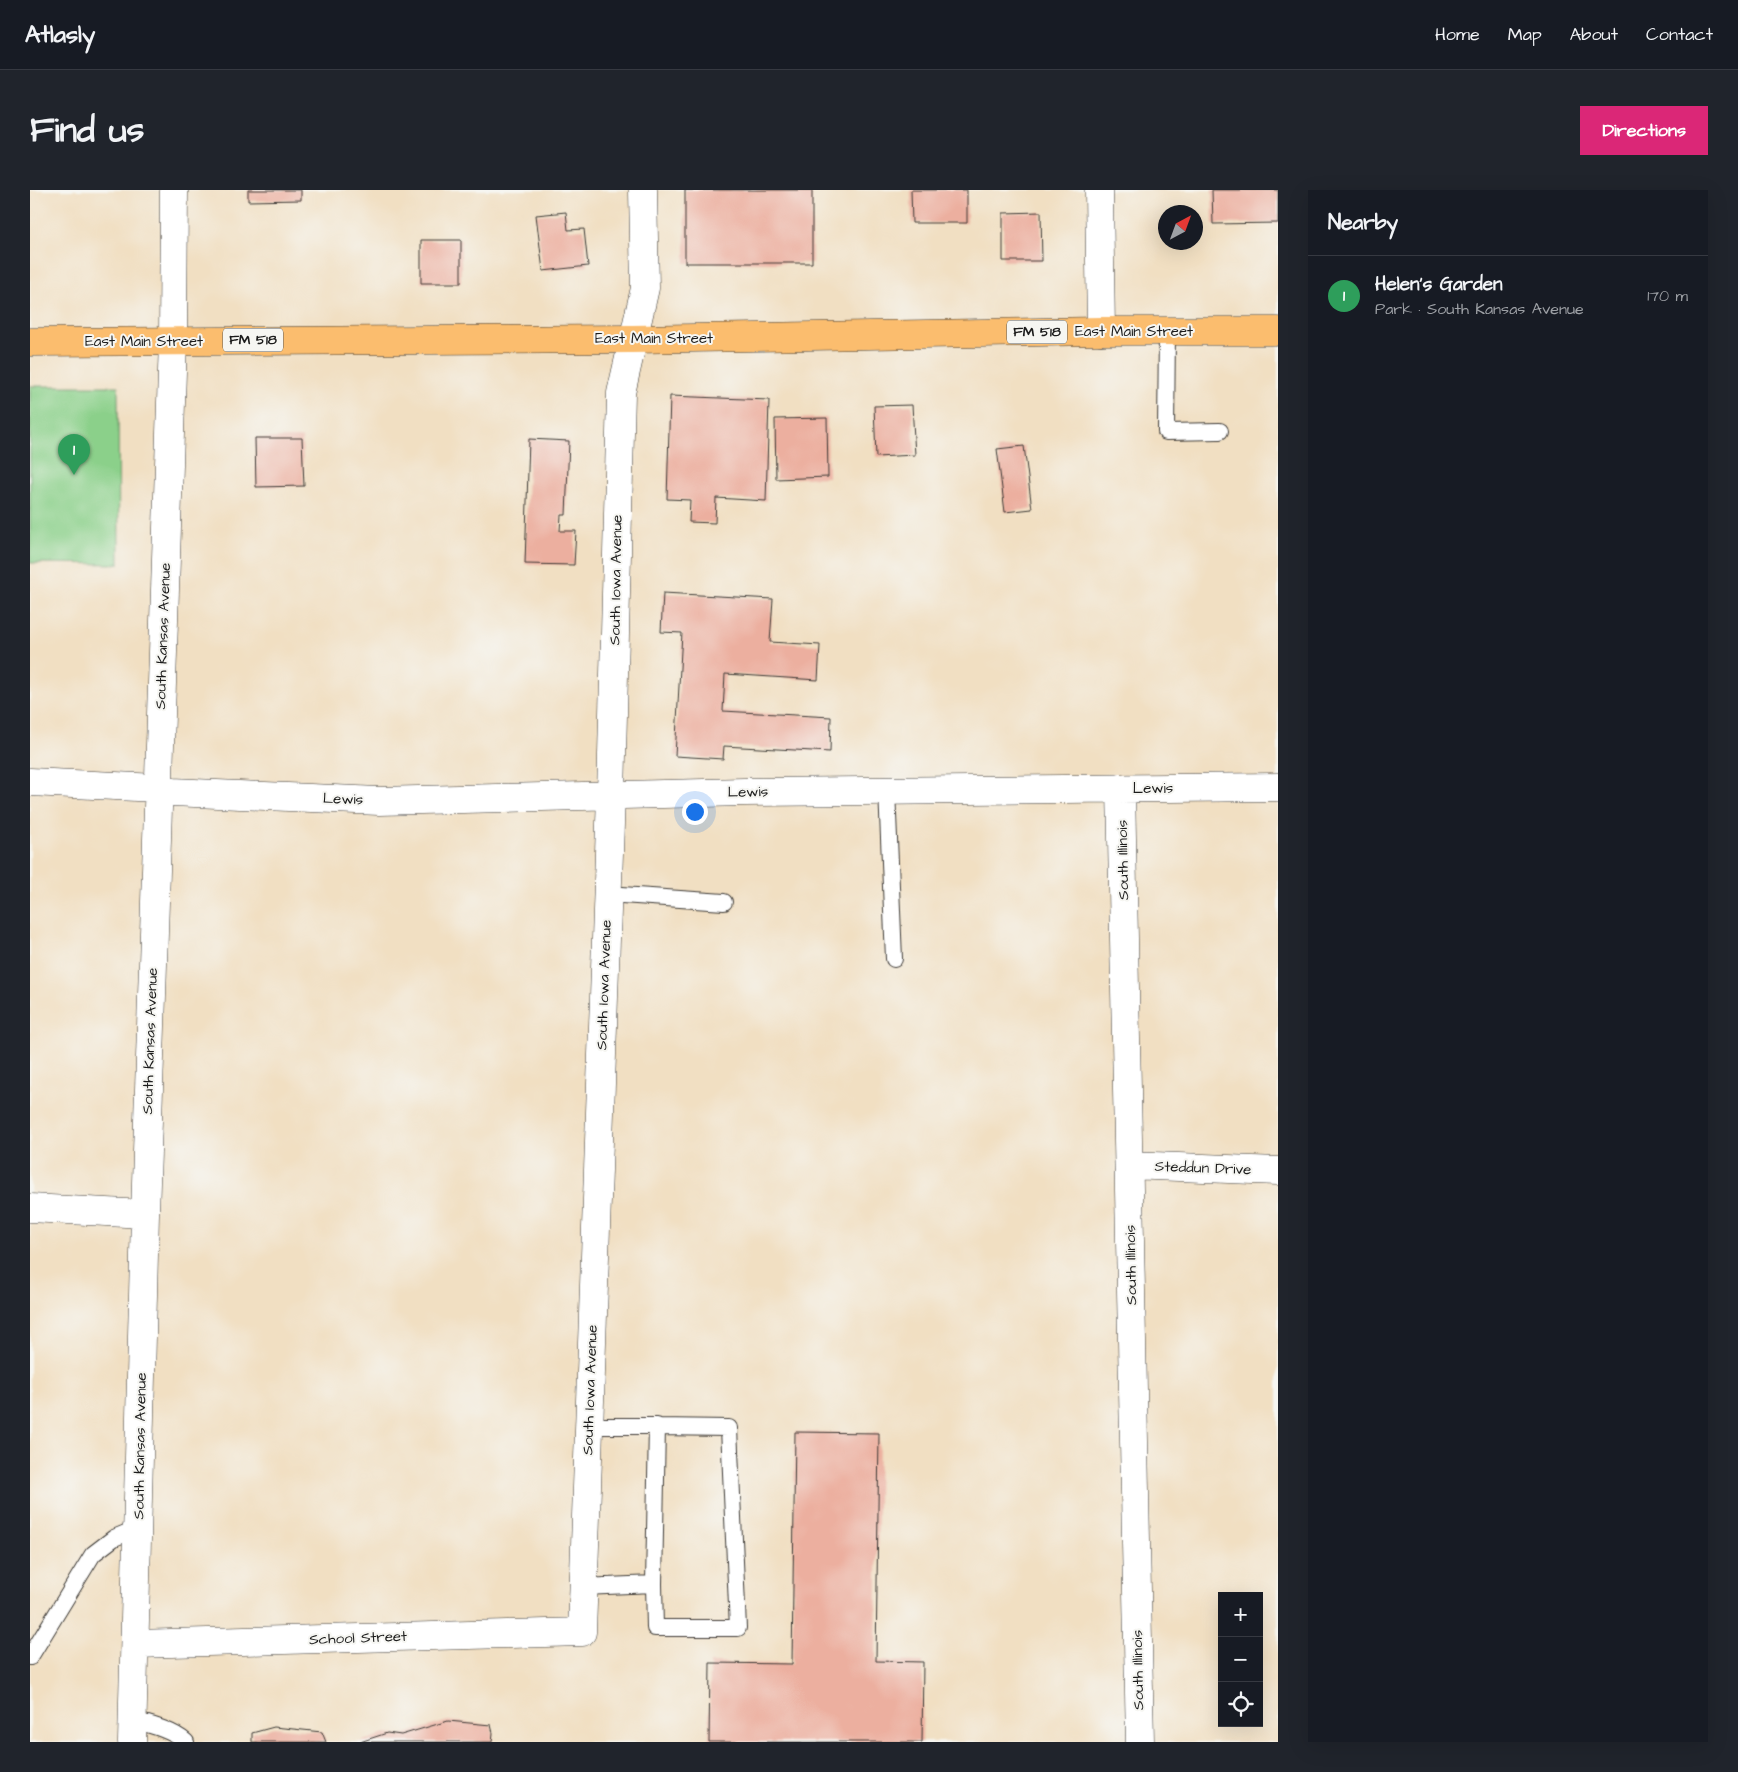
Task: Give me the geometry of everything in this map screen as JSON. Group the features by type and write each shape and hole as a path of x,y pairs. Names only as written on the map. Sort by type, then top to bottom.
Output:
{"main road":[{"name":"East Main Street","path":"30,342 632,339 1101,331 1278,331"}],"street":[{"name":"South Kansas Avenue","path":"132,1731 145,1214 173,340 174,190"},
{"name":"South Iowa Avenue","path":"582,1632 611,795 620,393 645,288 643,190"},
{"path":"1099,190 1101,331"},
{"name":"Lewis","path":"30,782 158,788 172,792 379,801 887,790 1278,787"},
{"name":"South Illinois","path":"1121,788 1140,1742"},
{"name":"Steddun Drive","path":"1129,1165 1278,1170"},
{"path":"30,1208 145,1214"},
{"name":"School Street","path":"135,1644 582,1632"}],"lane":[{"path":"1167,331 1166,432 1220,431"},
{"path":"887,790 894,959"},
{"path":"607,894 724,902"},
{"path":"589,1426 729,1428 738,1628 655,1628 657,1427"},
{"path":"30,1656 94,1554 114,1538 138,1528"},
{"path":"583,1587 654,1584"},
{"path":"132,1731 158,1728 180,1737 186,1742"}],"green space":[{"path":"30,386 118,386 119,564 30,563"}],"building":[{"path":"248,190 301,190 301,200 248,201"},
{"path":"685,190 812,190 812,263 685,263"},
{"path":"911,190 967,190 967,223 912,223"},
{"path":"1212,190 1278,190 1278,223 1213,224"},
{"path":"566,212 568,230 584,229 588,266 543,271 536,215"},
{"path":"1041,212 1042,261 1003,261 1003,213"},
{"path":"421,240 461,240 461,283 421,283"},
{"path":"670,396 769,400 766,501 716,498 715,523 689,522 690,500 667,499"},
{"path":"912,405 915,455 876,457 874,406"},
{"path":"827,418 828,477 776,479 775,419"},
{"path":"255,438 302,438 304,486 256,487"},
{"path":"529,439 569,441 566,515 561,515 560,531 576,531 574,565 525,564"},
{"path":"1024,446 1032,509 1005,512 997,449"},
{"path":"663,593 773,599 770,642 820,645 818,680 725,674 723,711 831,717 830,752 724,746 723,759 675,756 682,633 661,632"},
{"path":"795,1432 879,1433 876,1661 923,1662 922,1742 709,1742 710,1663 792,1664"},
{"path":"448,1721 491,1725 493,1733 492,1742 360,1742 387,1733 401,1735"},
{"path":"274,1727 322,1732 326,1742 252,1742 252,1733"}],"place":[{"name":"Helen's Garden","path":"74,475"}]}
